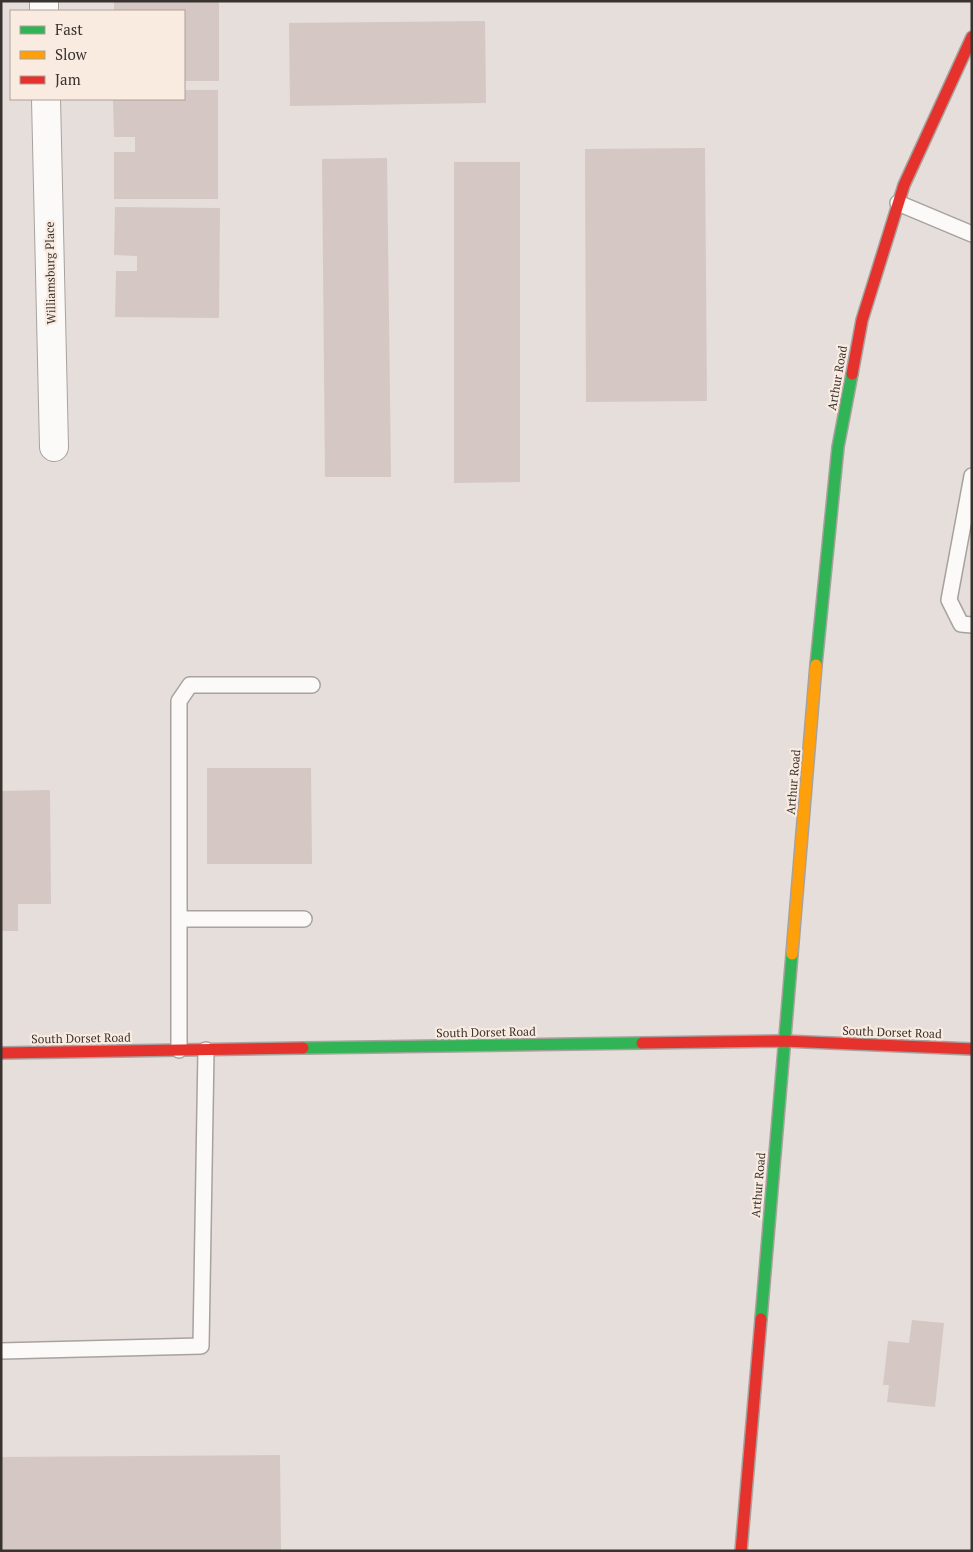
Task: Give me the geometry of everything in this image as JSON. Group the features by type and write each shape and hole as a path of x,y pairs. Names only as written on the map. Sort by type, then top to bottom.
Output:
{"main road":[{"name":"Arthur Road","path":"741,1551 819,633 838,448 862,320 898,203 904,185 972,38"},
{"name":"South Dorset Road","path":"1,1053 784,1041 972,1049"}],"street":[{"name":"Williamsburg Place","path":"46,100 54,447"}],"lane":[{"path":"898,203 972,234"},
{"path":"972,476 949,600 961,624 972,625"},
{"path":"179,1050 179,701 190,685 312,685"},
{"path":"179,919 304,919"},
{"path":"1,1351 201,1346 206,1050"}],"building":[{"path":"114,1 219,1 219,81 185,81 185,10 114,10"},
{"path":"485,21 486,103 290,106 289,23"},
{"path":"185,90 218,90 218,199 114,199 114,152 135,152 135,137 114,137 113,100 185,100"},
{"path":"705,148 707,401 586,402 585,149"},
{"path":"387,158 391,477 325,477 322,159"},
{"path":"454,162 520,162 520,482 454,483"},
{"path":"115,207 220,208 219,318 115,317 116,271 137,271 137,256 114,255"},
{"path":"207,768 311,768 312,864 207,864"},
{"path":"50,790 51,904 18,904 18,931 1,931 1,791"},
{"path":"912,1320 944,1323 935,1407 887,1402 889,1385 883,1385 888,1341 909,1343"},
{"path":"280,1455 281,1551 1,1551 1,1457"}],"traffic: fast":[{"path":"816,665 838,447 852,374"},
{"path":"761,1319 792,954"},
{"path":"303,1048 642,1043"}],"traffic: slow":[{"path":"792,954 816,665"}],"traffic: jam":[{"path":"852,374 862,320 904,185 972,37"},
{"path":"642,1043 784,1041 972,1049"},
{"path":"1,1053 303,1048"},
{"path":"741,1551 761,1319"}]}
